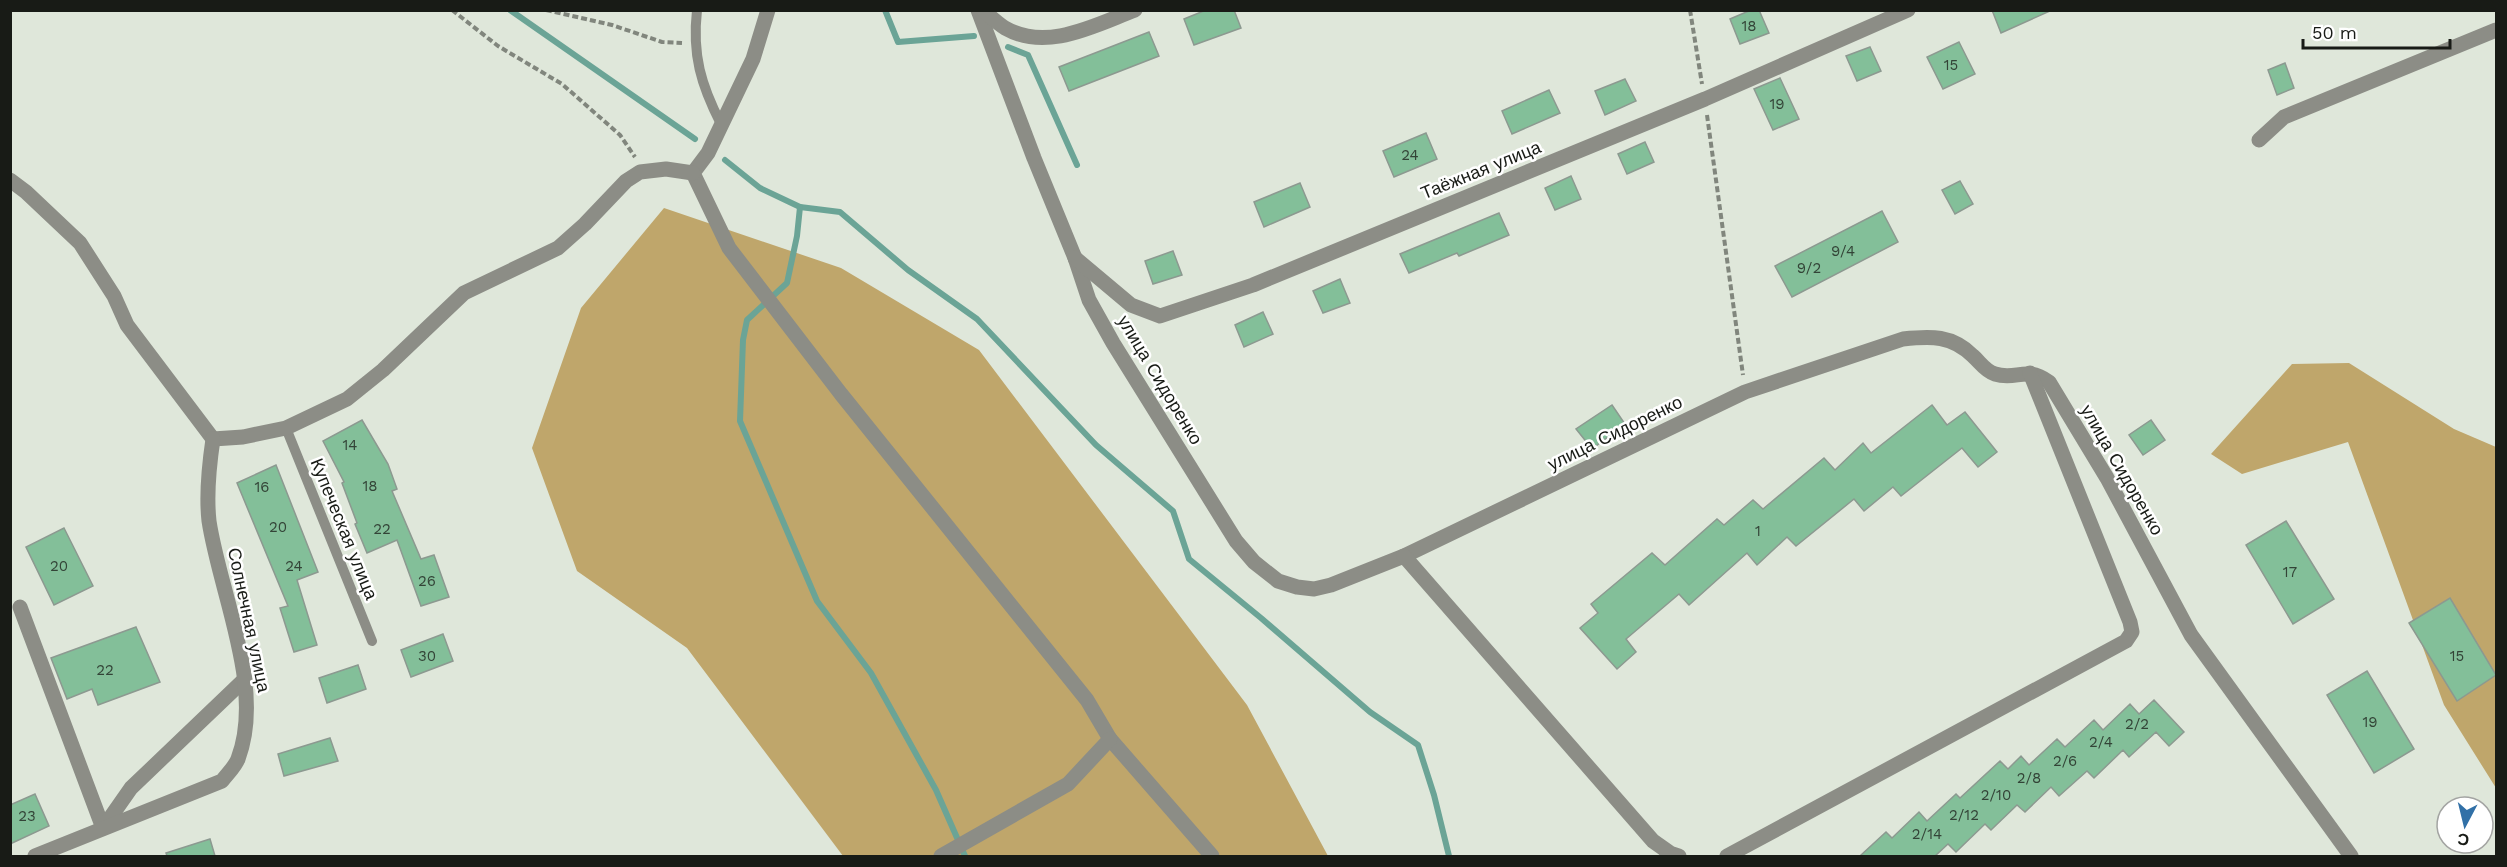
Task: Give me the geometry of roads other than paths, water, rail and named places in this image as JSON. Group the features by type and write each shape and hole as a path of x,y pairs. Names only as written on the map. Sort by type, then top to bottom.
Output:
{"street":[{"path":"693,173 708,153 753,59 768,10"},
{"name":"улица Сидоренко","path":"978,10 1075,258 1089,300 1113,343 1236,541 1254,562 1278,581 1314,589 1331,585 1404,556 1745,392 1903,339 1929,336 1946,338 1959,344 1988,371 1997,375 2030,373 2038,374 2049,381 2107,478 2191,635 2351,856"},
{"path":"983,10 1006,28 1033,37 1061,37 1135,10"},
{"name":"Таёжная улица","path":"1075,258 1131,304 1160,316 1253,285 1705,99 1908,10"},
{"path":"2259,140 2284,117 2496,30"},
{"path":"10,180 80,243 114,296 128,325 213,439 243,437 286,428 347,399 383,370 464,293 558,248 585,224 626,181 640,172 666,169 693,173"},
{"path":"693,173 729,248 841,394 1086,700 1110,739 1212,856"},
{"path":"1727,856 2126,641 2132,632 2130,622 2030,373"},
{"name":"Солнечная улица","path":"35,856 222,781 238,760 248,712 245,679 209,520 208,477 213,439"},
{"path":"1404,556 1653,841 1670,853 1679,856"},
{"path":"20,607 103,828"},
{"path":"103,828 131,788 245,679"},
{"path":"942,856 1068,784 1110,739"}],"lane":[{"path":"697,10 695,44 698,68 706,96 721,124"},
{"name":"Купеческая улица","path":"286,428 372,641"}],"waterway":[{"path":"510,10 695,139"},
{"path":"885,10 898,42 974,36"},
{"path":"1008,47 1028,55 1077,165"},
{"path":"725,160 760,188 800,207 840,212 908,270 977,319 1096,445 1173,511 1189,559 1370,712 1418,745 1434,795 1449,856"},
{"path":"800,207 797,236 787,283 747,320 743,340 740,421 817,601 871,673 936,790 965,856"}]}
